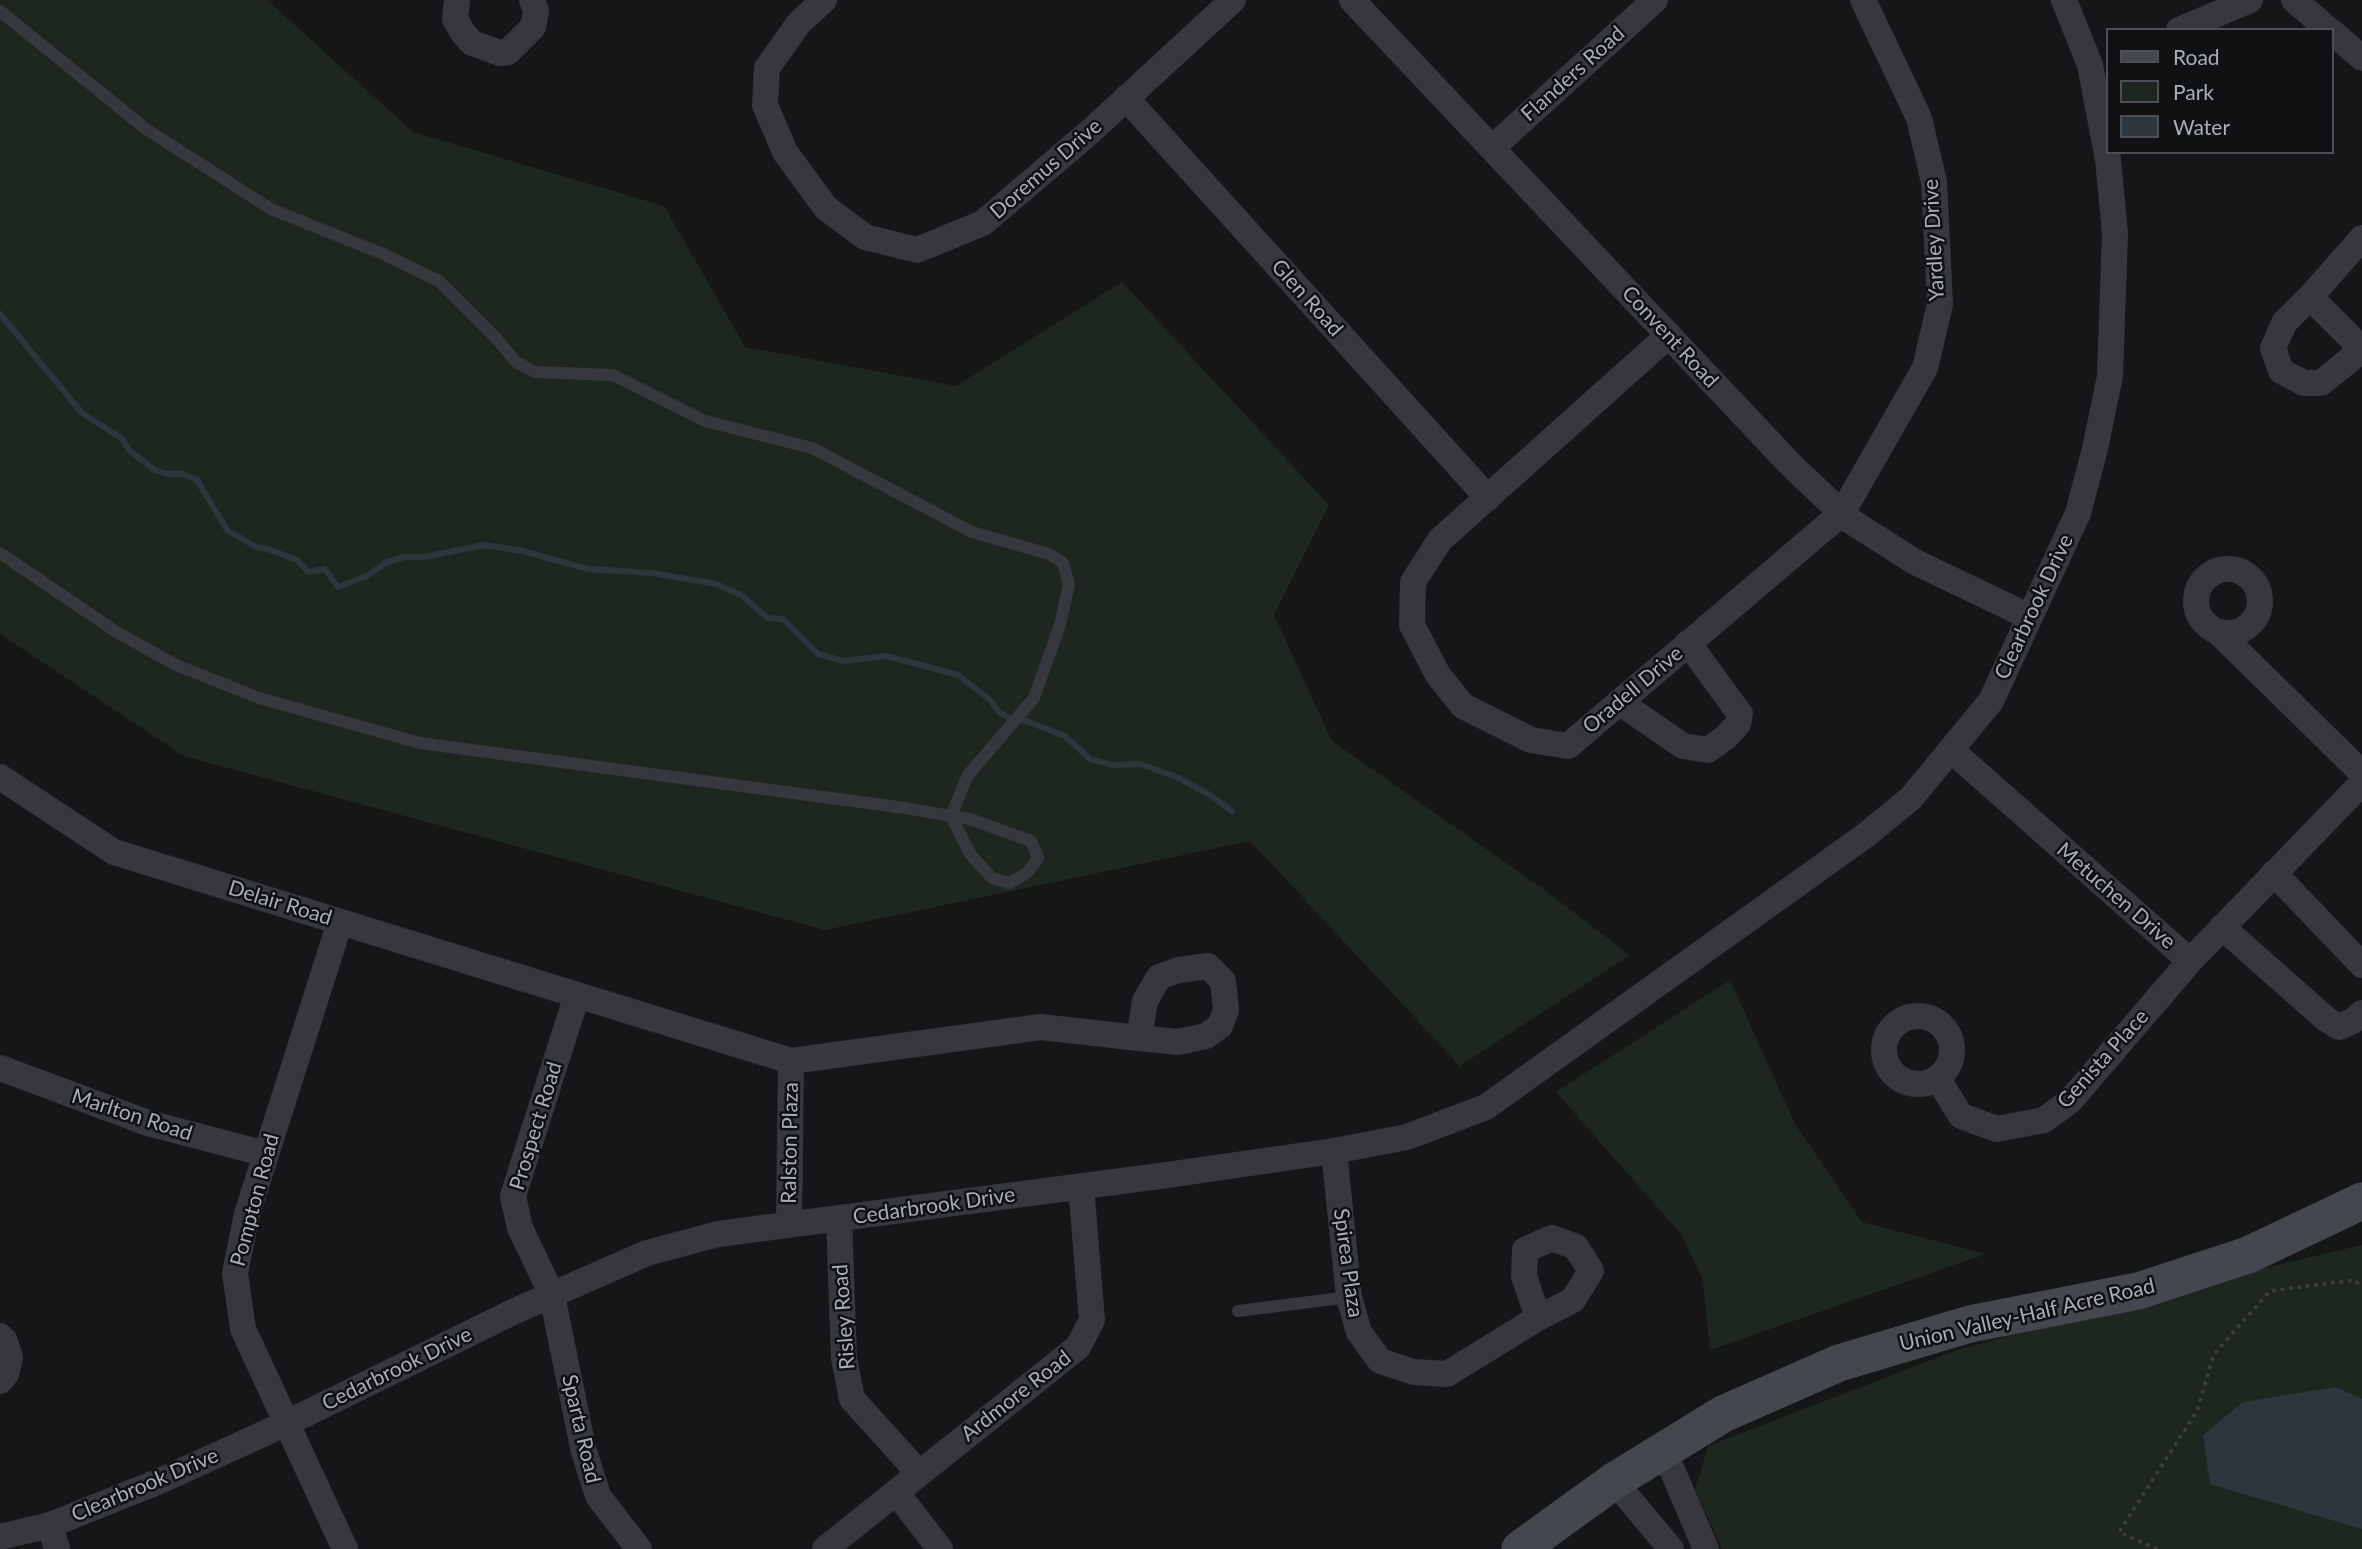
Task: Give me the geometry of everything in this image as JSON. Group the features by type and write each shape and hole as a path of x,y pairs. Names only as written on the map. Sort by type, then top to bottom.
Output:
{"street":[{"path":"457,0 455,19 463,33 472,43 500,53 508,52 533,27 536,11 532,0"},
{"name":"Doremus Drive","path":"824,0 799,23 767,68 765,105 785,152 826,208 865,237 917,250 983,223 1233,0"},
{"name":"Convent Road","path":"1352,0 1791,465 1849,520 1915,562 2031,617"},
{"name":"Flanders Road","path":"1492,148 1655,0"},
{"name":"Yardley Drive","path":"1842,513 1925,368 1940,303 1934,182 1919,118 1863,0"},
{"name":"Clearbrook Drive","path":"2064,0 2099,61 2106,137"},
{"path":"2294,0 2327,28"},
{"path":"2184,28 2242,2"},
{"path":"2334,34 2362,58"},
{"name":"Glen Road","path":"1126,98 1488,498"},
{"name":"Clearbrook Drive","path":"1588,1032 1866,835 1911,798 1991,701 2078,513 2095,449 2110,376 2115,233 2108,154"},
{"path":"2310,297 2362,349 2322,383 2304,383 2281,371 2273,348 2284,323 2362,238"},
{"name":"Oradell Drive","path":"1669,335 1440,540 1413,582 1412,625 1438,675 1464,706 1531,740 1568,746 1842,513"},
{"path":"2218,632 2362,773"},
{"path":"1619,702 1683,746 1708,750 1726,737 1738,724 1740,714 1688,643"},
{"name":"Metuchen Drive","path":"1951,750 2190,961 2362,782"},
{"name":"Delair Road","path":"0,777 114,852 791,1061"},
{"path":"2274,873 2362,965"},
{"name":"Pompton Road","path":"340,922 247,1214 235,1273 243,1329 345,1549"},
{"path":"2222,928 2326,1019 2339,1027 2353,1021 2362,1013"},
{"name":"Genista Place","path":"1938,1079 1961,1116 1997,1129 2044,1120 2070,1101 2190,961"},
{"name":"Prospect Road","path":"552,1295 520,1228 513,1196 577,995"},
{"path":"791,1061 1041,1027 1139,1038"},
{"name":"Cedarbrook Drive","path":"287,1423 552,1295 647,1253 718,1234 1334,1151 1407,1137 1486,1107 1588,1032"},
{"name":"Ralston Plaza","path":"789,1224 791,1061"},
{"name":"Marlton Road","path":"0,1068 148,1124 266,1154"},
{"name":"Spirea Plaza","path":"1334,1151 1349,1297 1359,1332 1380,1361 1414,1372 1447,1374 1538,1318"},
{"name":"Ardmore Road","path":"825,1549 1078,1347 1092,1320 1081,1186"},
{"name":"Union Valley-Half Acre Road","path":"1520,1549 1614,1481 1723,1414 1839,1363 1970,1324 2138,1291 2248,1255 2362,1201"},
{"name":"Risley Road","path":"839,1219 844,1359 852,1398 919,1474"},
{"name":"Sparta Road","path":"552,1295 583,1448 597,1496 639,1549"},
{"path":"0,1336 5,1341 10,1358 6,1374 0,1381"},
{"name":"Clearbrook Drive","path":"0,1537 54,1537 160,1481 287,1423"},
{"path":"1664,1451 1706,1549"},
{"path":"1614,1481 1671,1549"},
{"path":"896,1492 940,1549"}],"lane":[{"path":"0,11 146,129 271,209 383,254 439,281 516,362 536,372 613,375 705,421 812,448 972,532 1049,554 1063,563 1069,585 1059,625 1034,698 968,775 951,816 970,854 992,878 1009,883 1027,873 1038,858 1031,841 970,819 951,816 905,808 420,743 272,702 176,665 118,633 0,553"},
{"path":"1238,1311 1349,1297"}],"path":[{"path":"2157,1549 2119,1532 2197,1411 2214,1354 2270,1291 2354,1280 2362,1286"}],"green space":[{"path":"0,0 267,0 413,132 664,206 745,347 956,386 1122,282 1329,505 1274,615 1332,741 1539,886 1630,955 1460,1066 1250,841 825,930 184,756 0,634"},
{"path":"1730,980 1795,1124 1862,1222 1986,1254 1710,1350 1703,1280 1681,1234 1556,1092"},
{"path":"2362,1245 2362,1549 1722,1549 1695,1490 1708,1446 1957,1350 2264,1268"}],"water":[{"path":"2336,1387 2362,1399 2362,1529 2210,1484 2203,1435 2243,1402"}],"waterway":[{"path":"0,314 82,413 121,438 131,452 155,470 167,474 182,474 197,480 227,530 256,547 297,560 308,572 325,569 338,587 367,576 387,562 404,557 424,557 484,545 523,551 588,569 652,573 716,584 741,595 768,618 783,619 818,654 843,661 887,656 958,675 990,700 999,712 1014,721 1024,720 1065,736 1090,759 1113,765 1140,764 1179,778 1232,811"}]}
